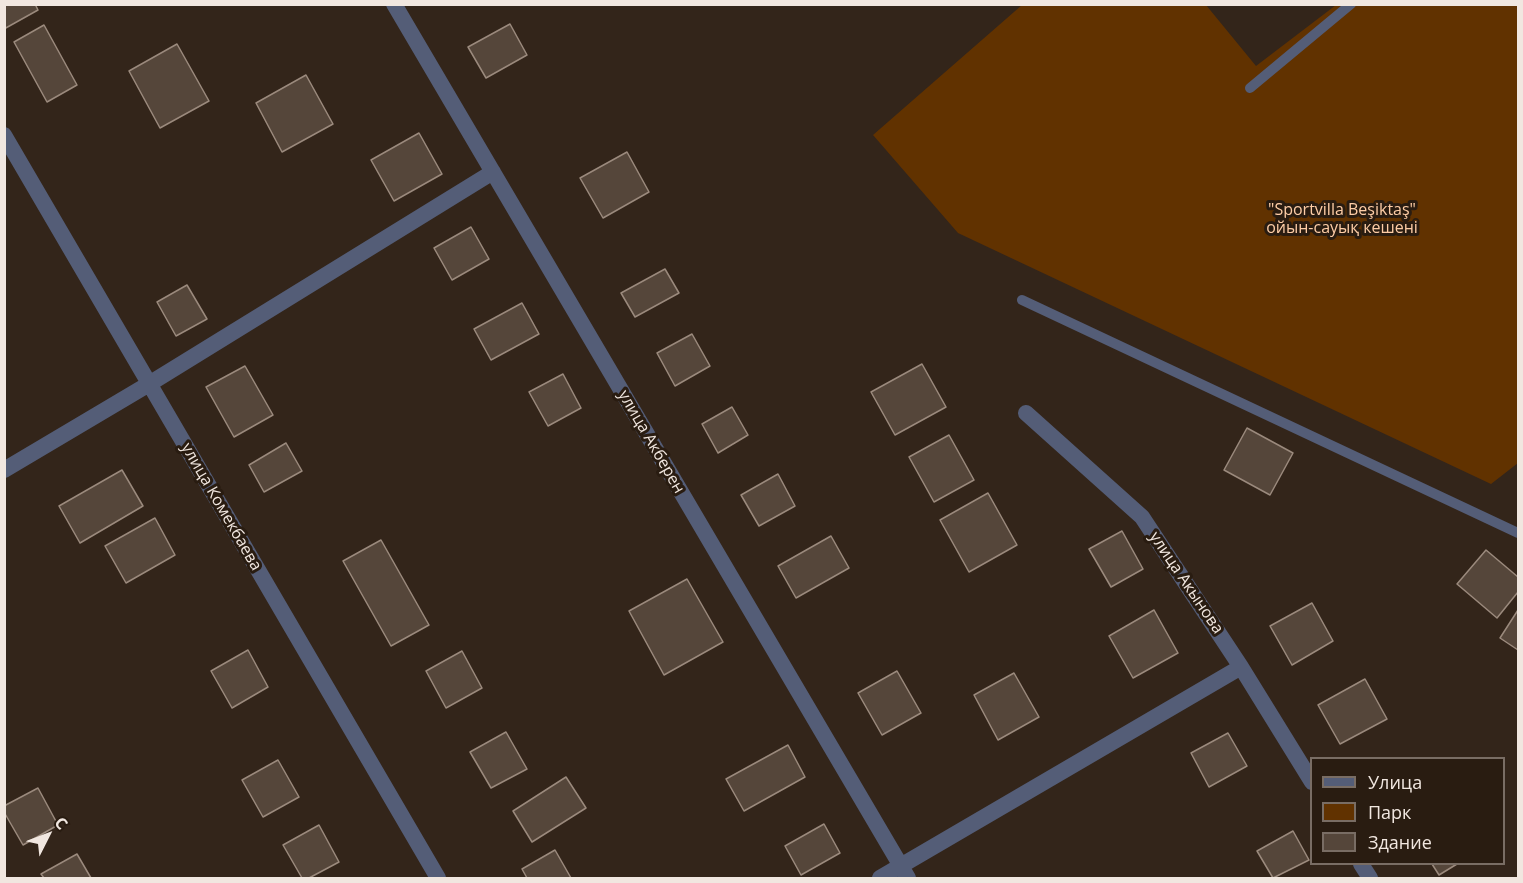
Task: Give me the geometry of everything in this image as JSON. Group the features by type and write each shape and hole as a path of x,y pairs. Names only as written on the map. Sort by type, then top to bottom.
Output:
{"street":[{"name":"улица Акберен","path":"394,4 905,872"},
{"name":"улица Комекбаева","path":"4,135 438,879"},
{"path":"4,470 149,384 493,172"},
{"name":"улица Акынова","path":"1026,413 1142,517 1241,667 1310,780"},
{"path":"880,879 905,872 1241,667"},
{"path":"1362,865 1370,879"}],"lane":[{"path":"1250,88 1351,4"},
{"path":"1022,300 1518,533"}],"green space":[{"name":"\"Sportvilla Beşiktaş\" ойын-сауық кешені","path":"1022,5 1206,5 1256,66 1336,5 1518,5 1518,463 1491,484 958,233 873,135"}],"building":[{"path":"4,4 35,4 38,10 4,29"},
{"path":"510,24 527,55 486,78 468,47"},
{"path":"44,25 77,85 47,102 14,42"},
{"path":"177,44 209,101 160,128 129,71"},
{"path":"306,75 333,124 282,152 256,103"},
{"path":"419,133 442,174 394,201 371,160"},
{"path":"627,152 649,192 603,218 580,178"},
{"path":"471,227 489,259 452,280 434,248"},
{"path":"665,269 679,293 635,317 621,293"},
{"path":"187,285 207,319 176,336 157,302"},
{"path":"522,303 539,334 491,360 474,329"},
{"path":"692,334 710,366 675,386 657,353"},
{"path":"922,364 946,407 895,435 871,392"},
{"path":"245,366 273,415 234,437 206,387"},
{"path":"563,374 581,408 548,426 529,392"},
{"path":"732,407 748,435 718,453 702,424"},
{"path":"1247,428 1293,453 1270,495 1224,470"},
{"path":"949,435 974,480 934,502 909,457"},
{"path":"286,443 302,471 264,492 249,465"},
{"path":"122,470 143,506 80,543 59,506"},
{"path":"778,474 795,506 759,526 741,495"},
{"path":"988,493 1017,545 969,572 940,520"},
{"path":"155,518 175,555 126,583 105,546"},
{"path":"1122,531 1143,569 1111,587 1089,549"},
{"path":"831,536 849,568 796,598 778,566"},
{"path":"381,540 429,625 391,646 343,561"},
{"path":"1486,550 1518,577 1518,592 1497,618 1457,584"},
{"path":"687,579 723,642 664,675 629,611"},
{"path":"1312,603 1333,641 1292,665 1270,626"},
{"path":"1154,610 1178,653 1133,678 1109,636"},
{"path":"1518,610 1518,650 1500,638"},
{"path":"248,650 268,687 232,708 211,671"},
{"path":"462,651 482,688 446,708 426,671"},
{"path":"897,671 921,713 882,735 858,693"},
{"path":"1014,673 1039,717 998,740 974,695"},
{"path":"1365,679 1387,719 1340,744 1318,705"},
{"path":"506,732 527,769 491,788 470,752"},
{"path":"1228,733 1247,766 1209,787 1191,753"},
{"path":"788,745 805,777 744,811 726,779"},
{"path":"278,760 299,797 263,817 242,780"},
{"path":"566,777 586,808 532,842 513,811"},
{"path":"38,788 58,825 23,845 4,812 4,806"},
{"path":"824,824 840,853 801,875 785,846"},
{"path":"319,825 339,862 309,878 302,878 283,845"},
{"path":"1293,831 1309,860 1273,878 1257,851"},
{"path":"555,850 571,878 527,878 522,869"},
{"path":"77,854 91,878 44,878 41,874"},
{"path":"1433,865 1455,865 1439,875"}]}
